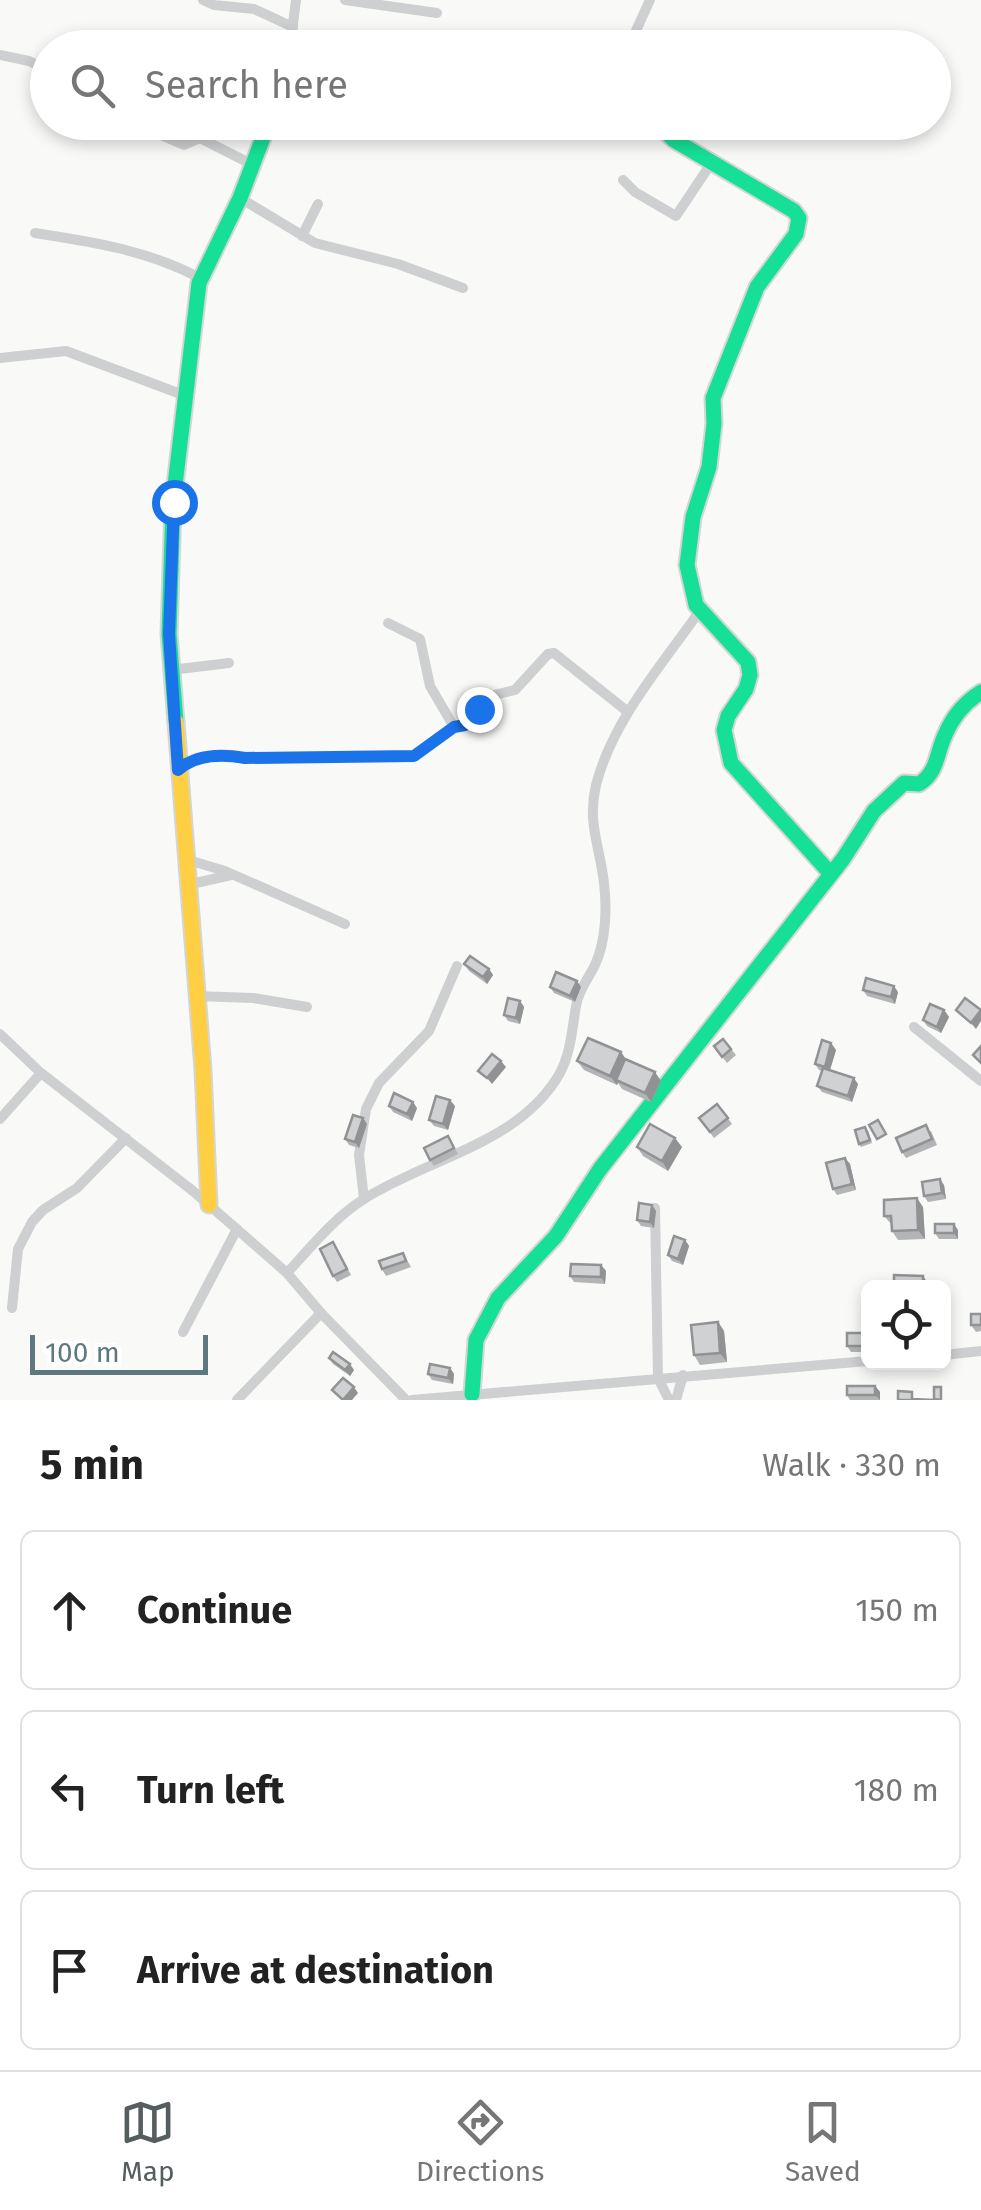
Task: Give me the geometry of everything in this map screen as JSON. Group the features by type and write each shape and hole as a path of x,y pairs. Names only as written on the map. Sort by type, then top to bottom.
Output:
{"street":[{"path":"203,0 214,5 254,8 293,27"},
{"path":"293,30 296,0"},
{"path":"345,0 437,12"},
{"path":"636,30 650,0"},
{"path":"0,55 30,62"},
{"path":"170,140 184,146 196,140"},
{"path":"204,140 253,166"},
{"path":"209,1205 206,1118 169,634 174,502 200,278 240,198 263,140"},
{"path":"674,140 794,211 800,225 757,287 713,398 709,467 692,516 687,566 691,592 701,609 748,662 746,690 728,716 724,730 732,763 830,873"},
{"path":"623,180 634,192 676,216 712,162"},
{"path":"240,198 329,249 398,264 463,288"},
{"path":"302,236 318,204"},
{"path":"35,232 122,247 166,260 200,278"},
{"path":"0,358 66,351 186,396"},
{"path":"288,1272 319,1238 364,1199 505,1130 548,1090 559,1074 570,1047 580,992 596,963 604,936 604,881 592,829 594,799 612,744 628,712 701,609"},
{"path":"388,623 420,639 430,686 454,727"},
{"path":"178,770 197,760 228,755 407,758 423,753 454,727 465,725 490,696 515,690 548,654 554,653 628,712"},
{"path":"171,670 230,664"},
{"path":"472,1394 476,1340 498,1298 556,1236 600,1169 850,852 878,806 895,796 904,783 919,784 932,774 948,730 973,696 981,692"},
{"path":"184,859 232,875 346,924"},
{"path":"187,885 232,875"},
{"path":"364,1199 358,1155 366,1109 380,1083 434,1023 457,966"},
{"path":"196,996 252,998 307,1007"},
{"path":"914,1027 981,1080"},
{"path":"0,1034 41,1073 288,1272 321,1313 409,1400 514,1395 658,1378 861,1362"},
{"path":"0,1119 41,1073"},
{"path":"12,1308 18,1249 32,1222 42,1210 77,1188 126,1138"},
{"path":"655,1208 658,1378 672,1400"},
{"path":"183,1332 237,1229"},
{"path":"236,1400 321,1313"},
{"path":"951,1354 981,1351"},
{"path":"672,1400 684,1376"}],"building":[{"path":"470,956 489,969 483,977 464,964"},
{"path":"556,972 577,981 570,996 550,987"},
{"path":"866,978 894,986 891,997 863,990"},
{"path":"508,998 520,1001 516,1018 504,1015"},
{"path":"965,998 981,1010 971,1023 956,1010"},
{"path":"930,1004 944,1010 937,1027 923,1020"},
{"path":"588,1038 621,1052 610,1076 577,1061"},
{"path":"723,1039 731,1049 722,1057 714,1046"},
{"path":"822,1040 831,1043 825,1067 815,1064"},
{"path":"981,1046 981,1063 973,1055"},
{"path":"492,1054 501,1061 487,1078 478,1071"},
{"path":"625,1059 655,1072 645,1093 616,1080"},
{"path":"823,1068 854,1078 848,1096 817,1086"},
{"path":"394,1093 413,1102 407,1114 389,1106"},
{"path":"436,1096 450,1100 443,1124 429,1120"},
{"path":"717,1104 728,1118 710,1132 699,1118"},
{"path":"353,1115 363,1118 355,1142 345,1139"},
{"path":"878,1120 886,1134 877,1139 869,1125"},
{"path":"650,1124 675,1138 662,1161 637,1147"},
{"path":"926,1125 932,1139 902,1152 896,1138"},
{"path":"865,1127 870,1140 859,1144 855,1130"},
{"path":"448,1136 454,1148 430,1160 424,1148"},
{"path":"845,1158 852,1184 833,1189 826,1163"},
{"path":"940,1179 942,1193 924,1196 922,1182"},
{"path":"917,1198 918,1230 892,1231 891,1216 884,1216 884,1200"},
{"path":"639,1203 652,1205 650,1222 637,1220"},
{"path":"935,1224 954,1224 954,1233 935,1233"},
{"path":"674,1236 685,1240 678,1259 668,1255"},
{"path":"333,1242 347,1269 333,1276 320,1249"},
{"path":"403,1253 406,1261 382,1269 379,1261"},
{"path":"571,1264 601,1265 601,1277 570,1276"},
{"path":"894,1275 923,1276 923,1280 894,1280"},
{"path":"971,1314 981,1314 981,1325 971,1325"},
{"path":"718,1322 720,1353 694,1355 691,1325"},
{"path":"847,1333 861,1333 861,1346 847,1346"},
{"path":"333,1352 350,1364 345,1370 329,1358"},
{"path":"430,1364 450,1368 448,1378 428,1374"},
{"path":"343,1378 354,1387 343,1400 332,1390"},
{"path":"847,1386 875,1386 875,1395 847,1395"},
{"path":"934,1387 941,1387 941,1400 934,1399"},
{"path":"898,1391 912,1392 912,1399 935,1400 898,1400"}],"traffic: fast":[{"path":"176,722 169,634 173,502 199,283 240,198 262,140"},
{"path":"674,140 794,211 799,218 796,234 757,287 713,398 709,467 693,517 687,565 696,605 748,662 746,689 728,716 724,730 731,763 830,873"},
{"path":"472,1394 476,1340 498,1298 556,1236 600,1169 843,859 874,811 904,783 919,784 930,774 951,723 981,692"}],"traffic: slow":[{"path":"176,722 203,1070 209,1205"}],"route":[{"path":"174,502 169,634 178,770 197,760 228,755 407,758 423,753 454,727 465,725 479,709"}]}
